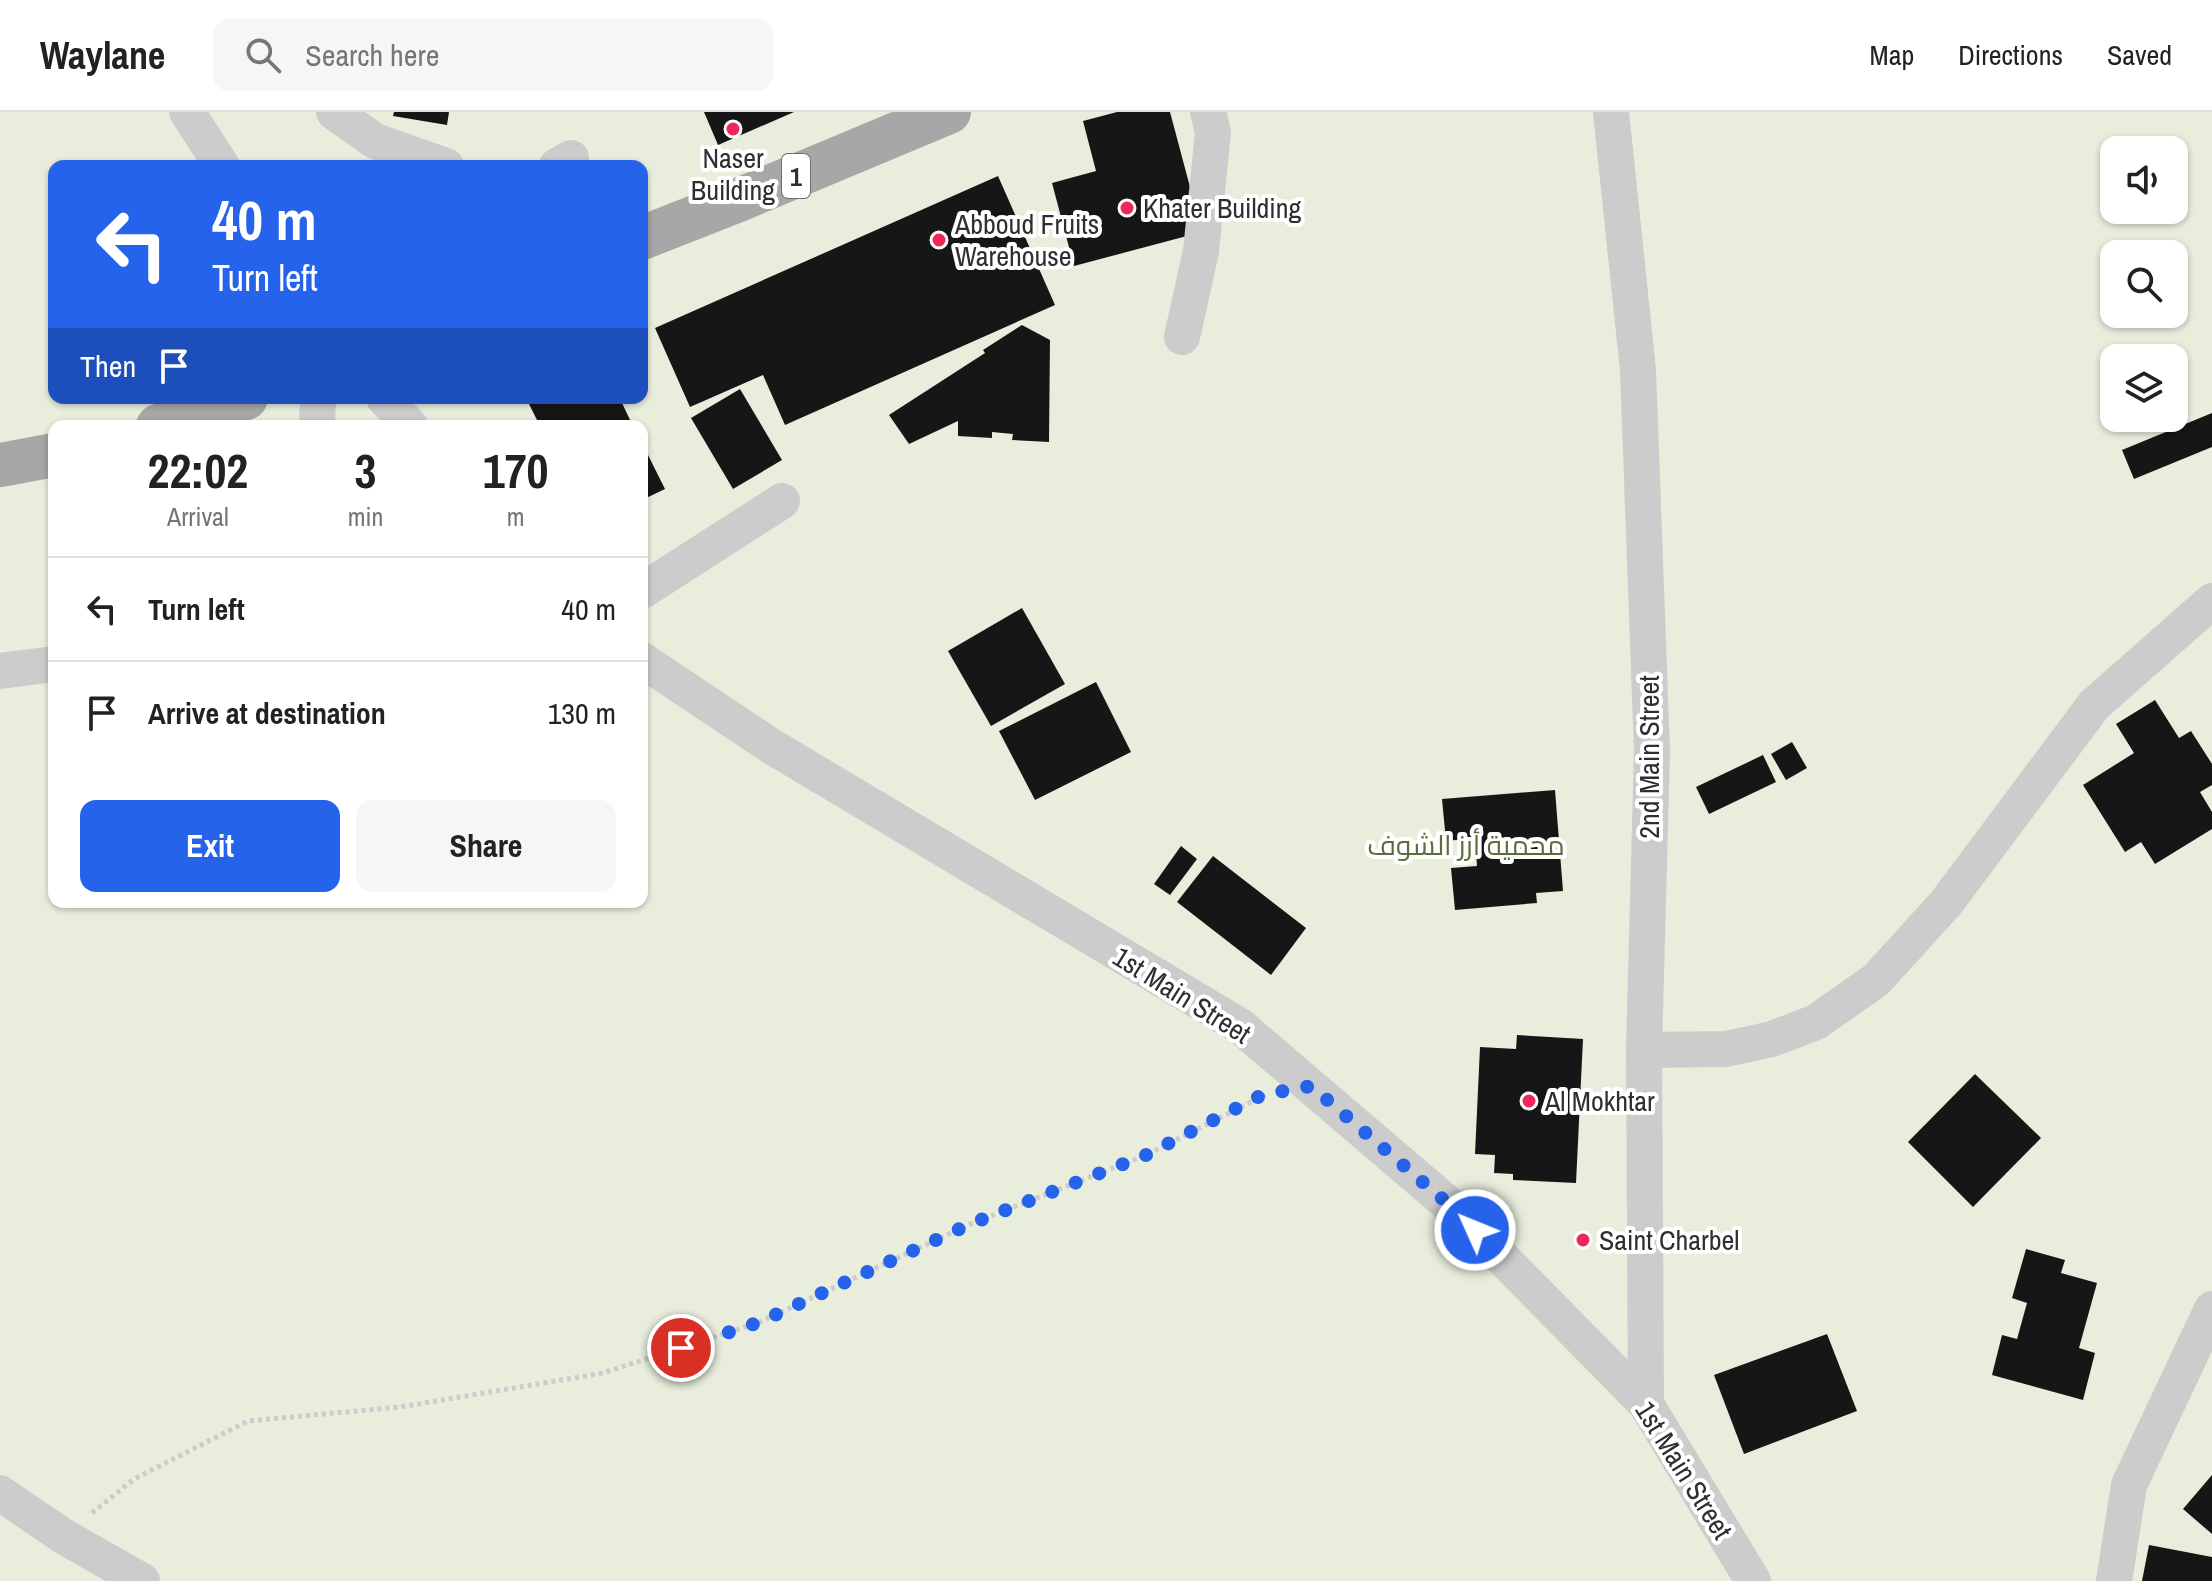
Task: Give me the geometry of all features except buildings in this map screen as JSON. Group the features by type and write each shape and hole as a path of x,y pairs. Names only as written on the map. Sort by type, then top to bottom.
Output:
{"main road":[{"name":"1","path":"648,236 949,112"},
{"path":"177,420 227,404"},
{"path":"0,465 48,456"}],"street":[{"path":"187,112 218,160"},
{"path":"334,112 375,141 429,160"},
{"path":"1182,337 1201,251 1213,132 1208,112"},
{"name":"2nd Main Street","path":"1611,112 1638,370 1652,751 1644,1050 1646,1404"},
{"path":"390,404 404,420"},
{"path":"648,587 782,501"},
{"path":"1644,1050 1726,1049 1772,1039 1816,1022 1876,980 1946,903 2094,705 2212,601"},
{"name":"1st Main Street","path":"648,664 784,754 1240,1026 1453,1208 1646,1404 1753,1581"},
{"path":"0,671 48,665"},
{"path":"2114,1581 2129,1485 2212,1309"},
{"path":"0,1493 63,1536 142,1581"}],"path":[{"path":"63,1536 134,1479 248,1421 400,1407 603,1373 760,1322 968,1225 1146,1155 1262,1095 1311,1086"}],"green space":[{"name":"محمية أرز الشوف","path":"0,112 2212,112 2212,1581 0,1581"}],"place":[{"name":"Naser Building","path":"733,129"},
{"name":"Khater Building","path":"1127,208"},
{"name":"Abboud Fruits Warehouse","path":"939,240"},
{"name":"Al Mokhtar","path":"1529,1101"},
{"name":"Saint Charbel","path":"1583,1240"}],"route":[{"path":"681,1348 760,1322 968,1225 1146,1155 1262,1095 1311,1086 1475,1230"}]}
